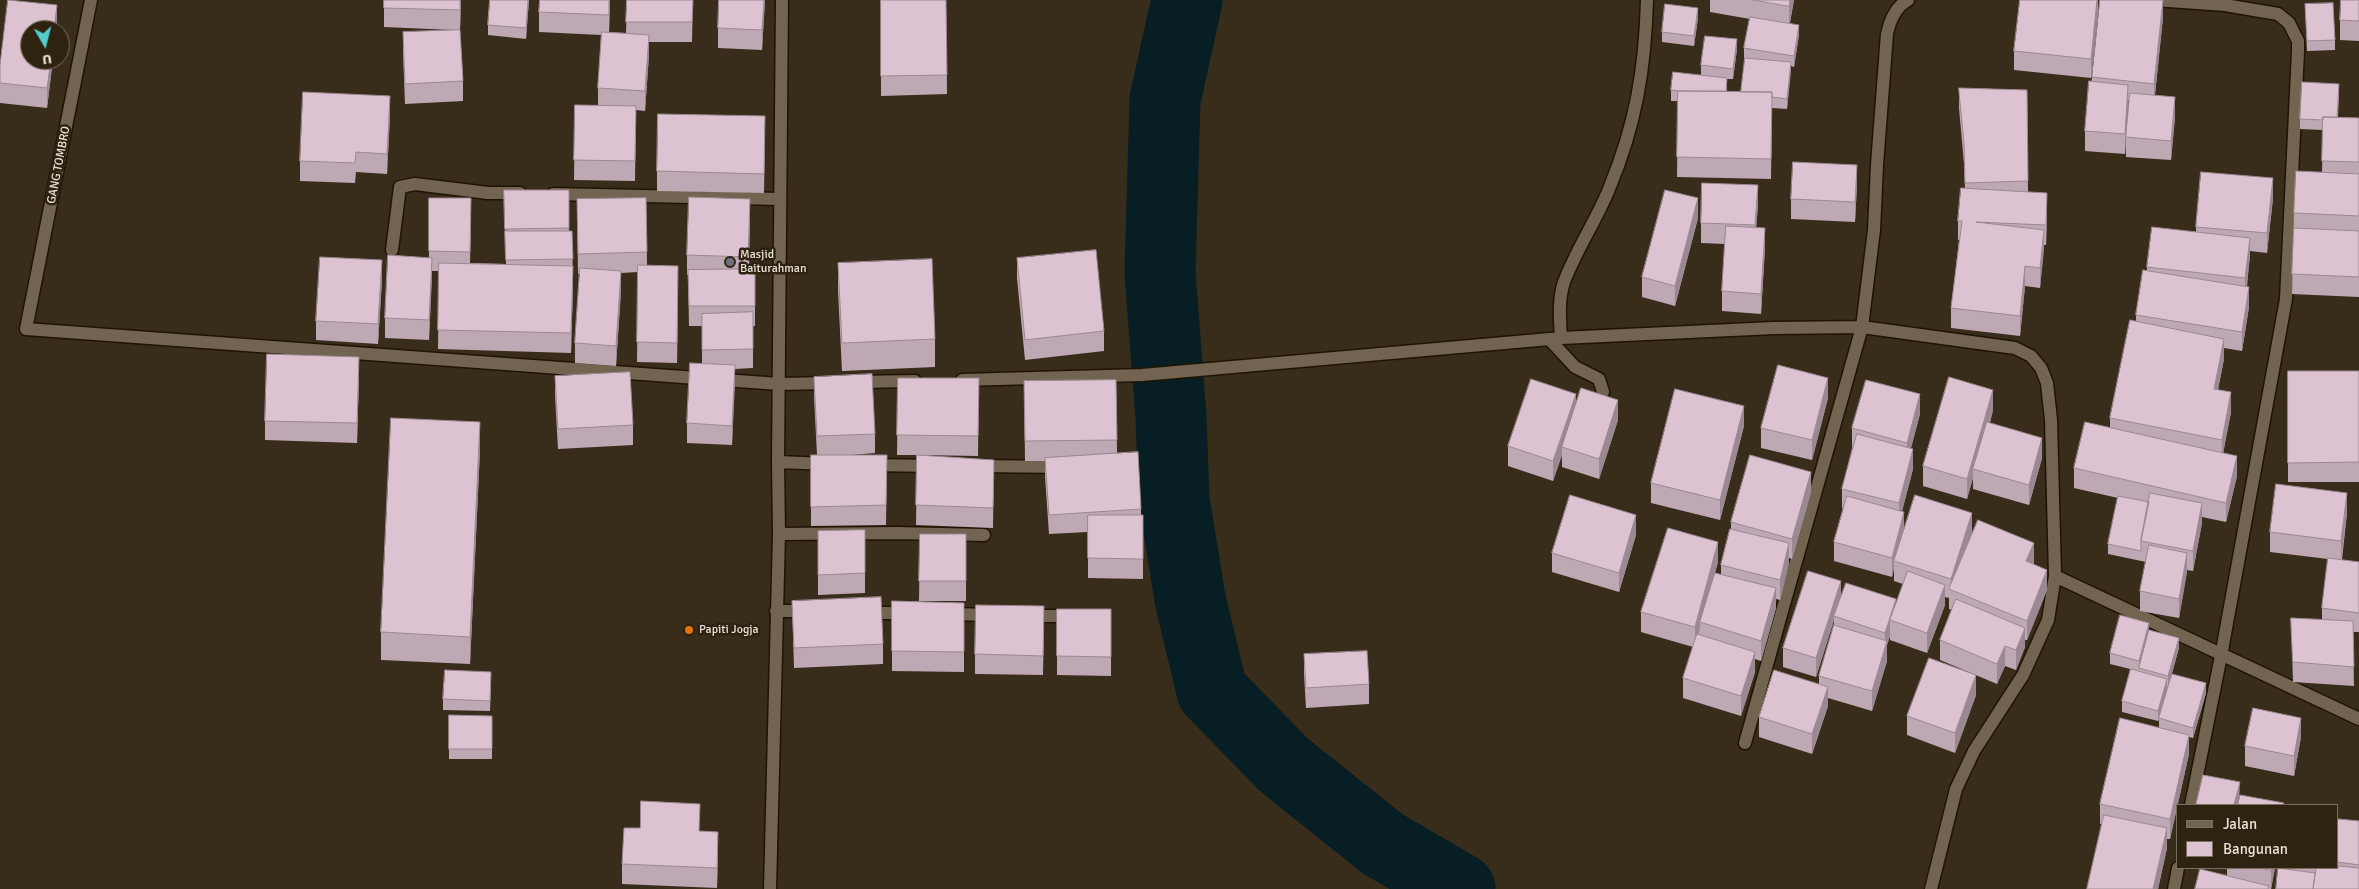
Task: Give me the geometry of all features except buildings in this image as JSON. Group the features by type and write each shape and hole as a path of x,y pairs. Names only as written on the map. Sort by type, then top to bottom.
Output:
{"street":[{"name":"GANG TOMBRO","path":"91,0 26,329 779,384"},
{"path":"770,889 779,534 782,0"},
{"path":"1603,392 1599,379 1575,367 1555,339 1564,283 1609,190 1636,109 1646,48 1647,0"},
{"path":"1745,743 1862,327 1874,230 1876,164 1887,34 1890,21 1899,6 1908,0"},
{"path":"2155,0 2225,5 2278,14 2289,23 2298,41 2286,299 2221,656 2191,804"},
{"path":"392,250 400,187 415,184 488,193 780,199"},
{"path":"946,380 1142,375 1555,339 1774,328 1862,327 2015,348 2031,356 2042,368 2047,383 2051,420 2055,576 2048,620 2024,675 1974,751 1956,789 1931,889"},
{"path":"779,384 926,381"},
{"path":"778,462 841,464"},
{"path":"861,464 948,466"},
{"path":"968,466 1074,468"},
{"path":"779,534 897,533 984,536"},
{"path":"2055,576 2221,656 2359,719"},
{"path":"776,611 820,612"},
{"path":"850,612 918,614"},
{"path":"938,614 1085,617"},
{"path":"2174,889 2178,869"}],"waterway":[{"path":"1187,0 1165,100 1160,273 1171,417 1174,499 1190,599 1212,691 1284,765 1383,844 1460,889"}],"place":[{"name":"Masjid Baiturahman","path":"730,262"},
{"name":"Papiti Jogja","path":"689,630"}]}
